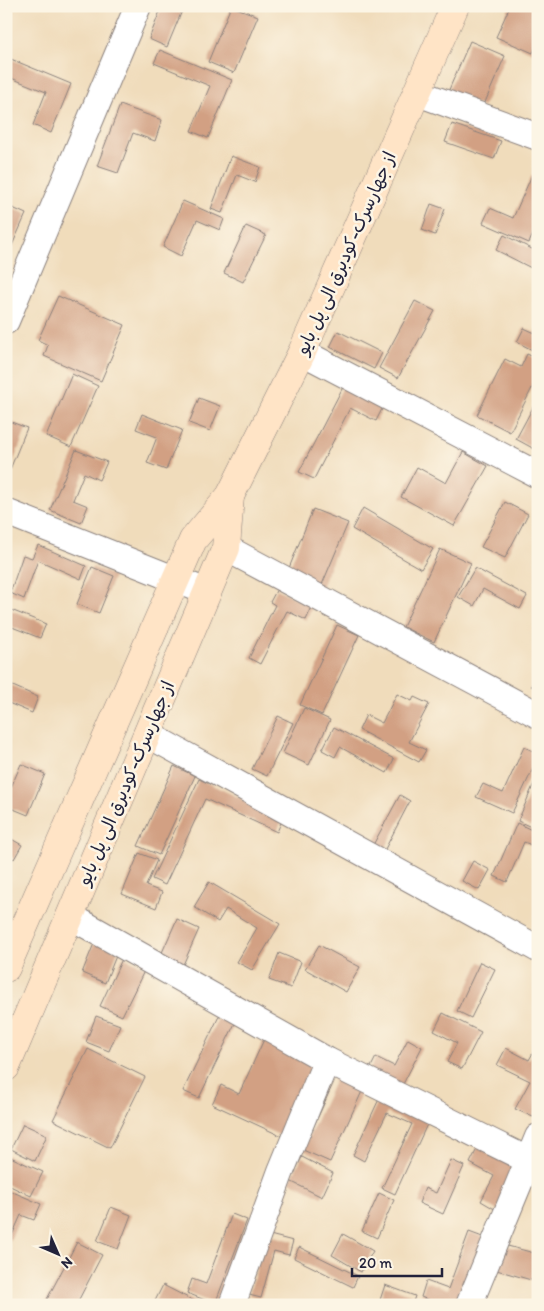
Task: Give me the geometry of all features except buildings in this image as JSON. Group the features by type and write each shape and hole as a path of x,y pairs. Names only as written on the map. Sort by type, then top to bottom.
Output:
{"street":[{"path":"6,321 138,6"},
{"name":"از جهارسرک-کودبرق الی پل بایو","path":"6,968 192,540 230,496 302,352 455,6"},
{"path":"418,93 538,137"},
{"path":"302,352 538,475"},
{"name":"از جهارسرک-کودبرق الی پل بایو","path":"6,1067 226,548 230,496"},
{"path":"6,512 207,592"},
{"path":"226,548 538,715"},
{"path":"147,734 538,949"},
{"path":"70,916 328,1061 532,1163"},
{"path":"232,1305 281,1171 328,1061"},
{"path":"469,1305 532,1163 538,1137"}]}
